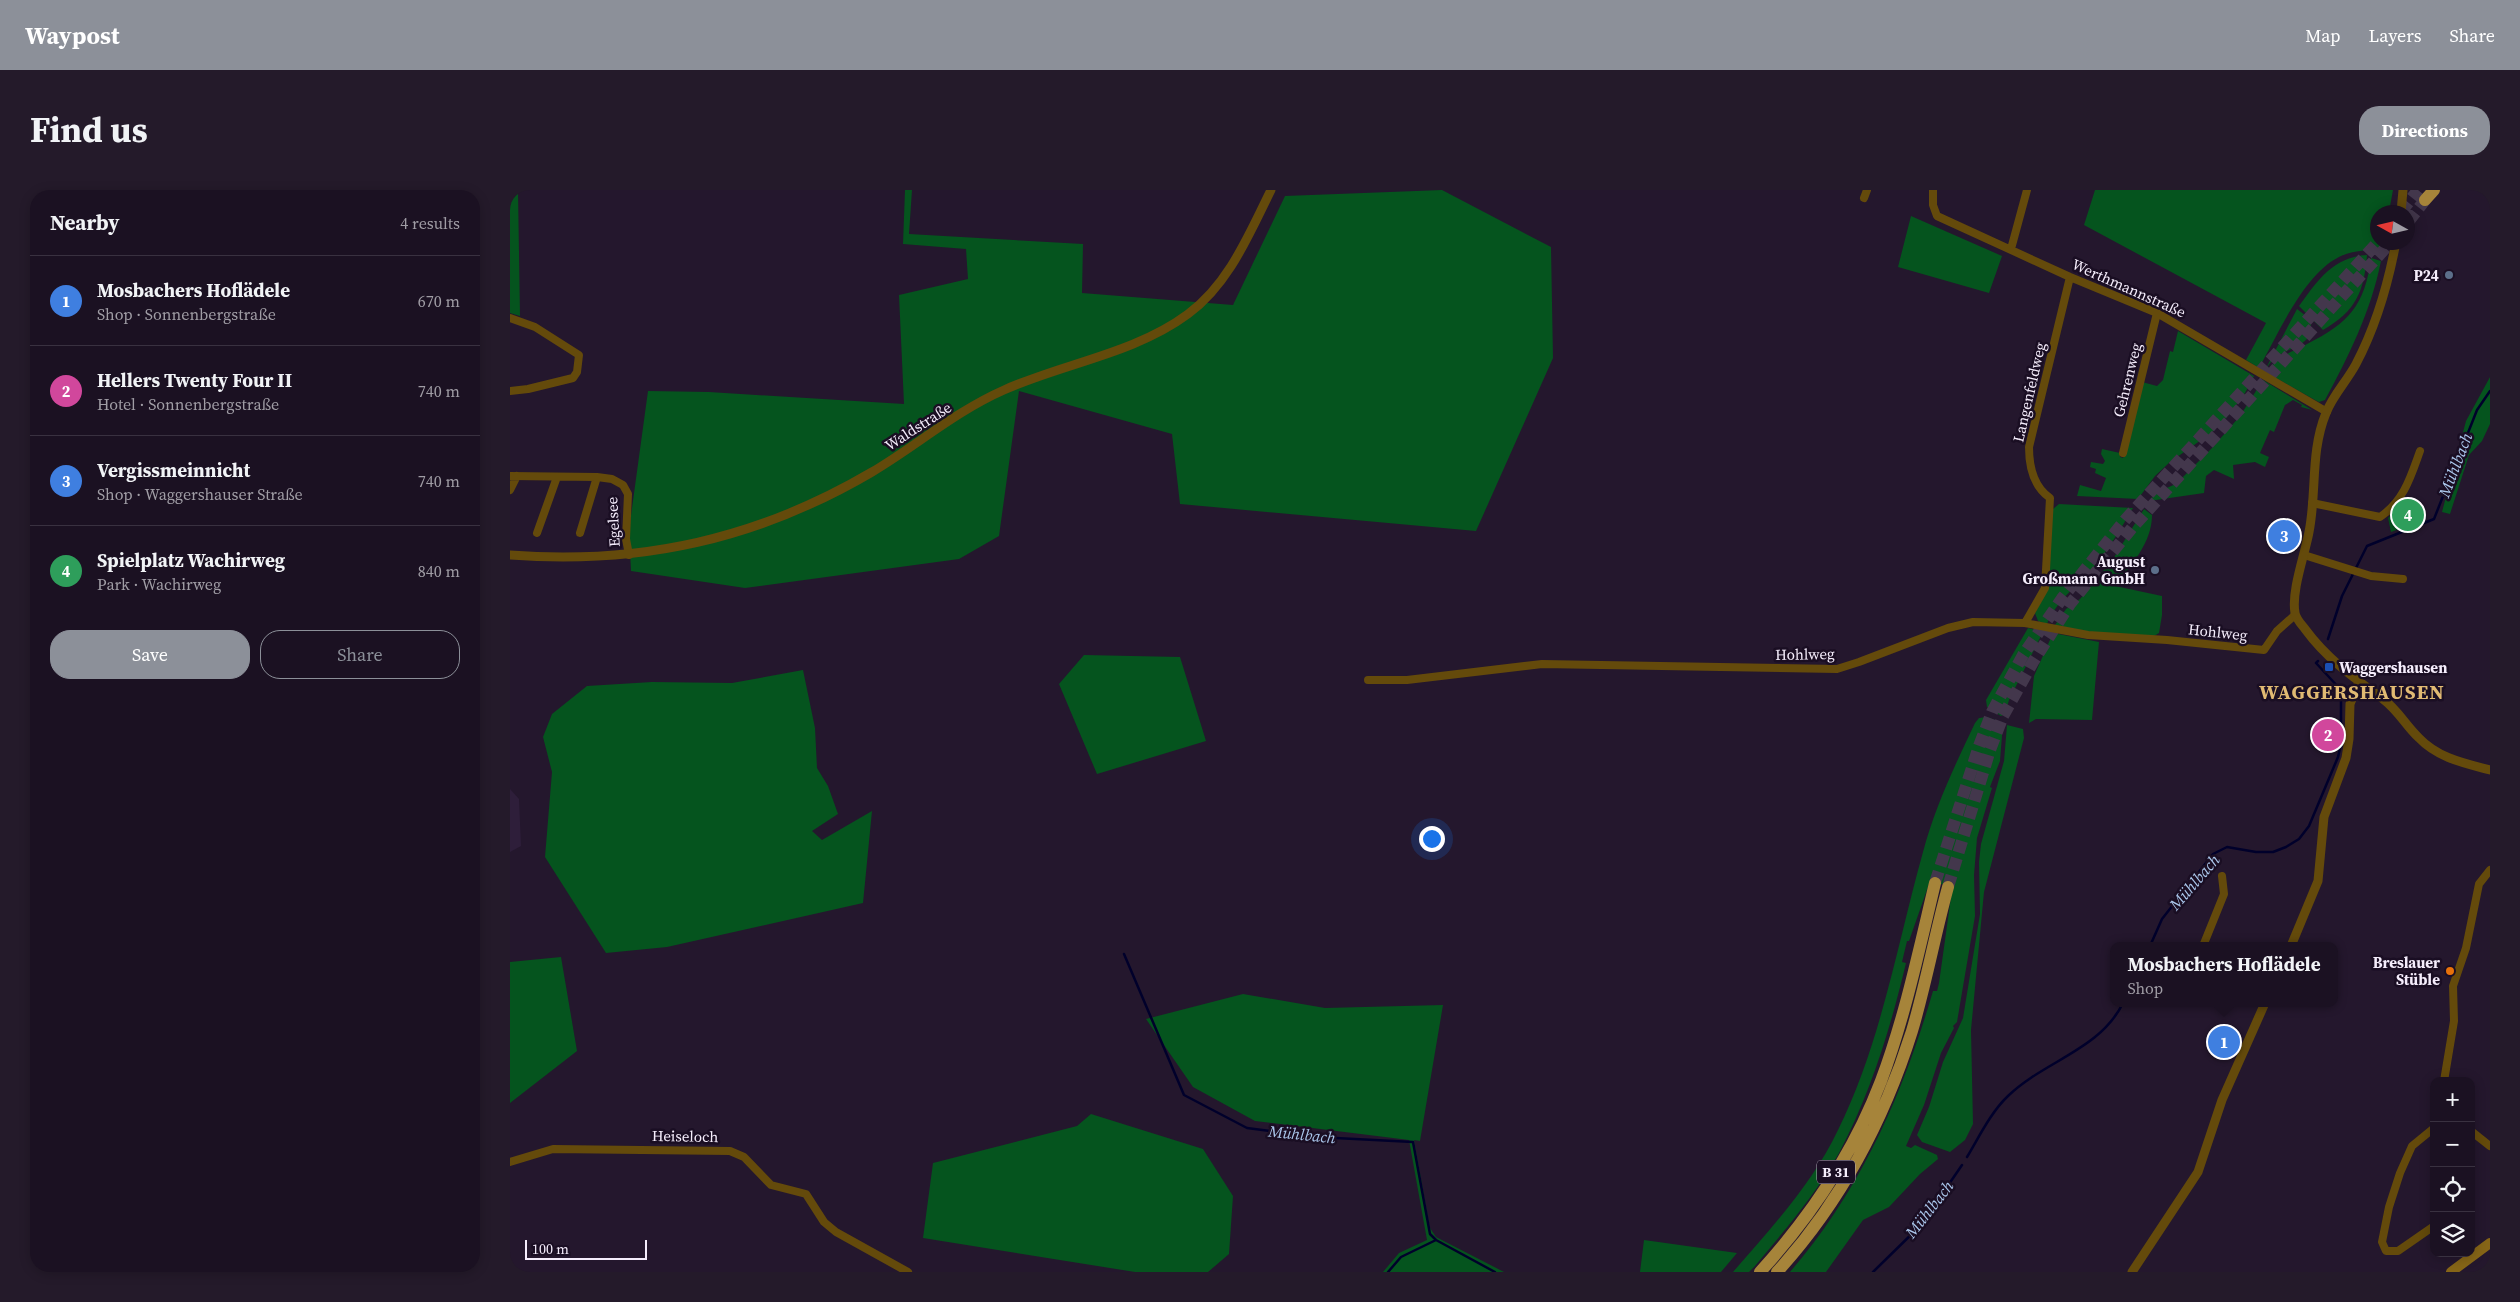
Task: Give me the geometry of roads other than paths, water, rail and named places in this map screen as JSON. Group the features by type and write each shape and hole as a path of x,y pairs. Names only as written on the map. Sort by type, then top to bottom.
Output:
{"highway":[{"name":"B 31","path":"1760,1272 1799,1226 1828,1185 1850,1147 1873,1100 1904,1010 1935,883"},
{"name":"B 31","path":"1778,1272 1830,1205 1859,1159 1884,1107 1912,1030 1948,887"}],"main road":[{"path":"2451,1272 2490,1243"}],"street":[{"name":"Waldstraße","path":"510,555 543,557 629,555 702,542 740,532 800,510 873,472 960,414 1002,390 1056,369 1121,349 1157,334 1189,314 1209,295 1226,274 1271,190"},
{"name":"Werthmannstraße","path":"1933,190 1932,206 1937,216 2070,277 2157,313 2327,412"},
{"path":"2011,249 2027,190"},
{"path":"2402,205 2403,190"},
{"path":"2394,250 2385,294 2371,331 2356,364 2327,412 2315,457 2310,526 2295,597 2295,615 2321,650 2359,682 2390,704 2417,737 2432,750 2459,762 2490,770"},
{"name":"Langenfeldweg","path":"2025,623 2044,588 2050,498 2044,494 2035,477 2029,462 2029,447 2070,277"},
{"name":"Gehrenweg","path":"2123,453 2157,313"},
{"path":"510,318 536,326 580,355 577,372 572,378 528,390 510,391"},
{"path":"2312,503 2380,517 2391,510 2400,499 2420,451"},
{"name":"Egelsee","path":"510,490 514,476 612,478 623,485 628,494 626,539 629,555"},
{"path":"536,532 556,477"},
{"name":"Egelsee","path":"580,533 597,477"},
{"path":"2304,555 2371,576 2403,579"},
{"name":"Hohlweg","path":"1368,680 1407,680 1542,664 1836,668 1962,624 1973,622 2025,623 2088,635 2167,640 2264,650 2277,631 2295,615"},
{"path":"2293,942 2318,881 2324,817 2346,758 2349,739 2350,704 2359,682"},
{"path":"2445,1077 2454,1021 2453,986 2466,948 2479,884 2490,870"},
{"path":"2205,942 2224,894 2222,876"},
{"path":"2132,1272 2198,1172 2222,1100 2263,1007"},
{"path":"2430,1131 2412,1146 2389,1206 2382,1242 2386,1251 2398,1251 2430,1229"},
{"path":"2475,1134 2490,1146"},
{"name":"Heiseloch","path":"510,1162 553,1149 730,1151 744,1157 771,1184 806,1194 824,1222 836,1232 908,1272"}],"waterway":[{"name":"Mühlbach","path":"2328,639 2342,596 2367,546 2434,519 2477,410 2490,391"},
{"name":"Mühlbach","path":"2152,942 2162,919 2213,854 2227,847 2256,852 2273,852 2299,839 2309,826 2338,757 2341,744 2341,690 2316,663 2318,661"},
{"name":"Mühlbach","path":"1124,954 1184,1095 1247,1128 1316,1137 1413,1142 1430,1234 1436,1240 1495,1272"},
{"name":"Mühlbach","path":"1967,1157 1991,1117 2008,1096 2038,1073 2086,1044 2113,1019 2120,1007"},
{"name":"Mühlbach","path":"1873,1272 1921,1225 1962,1165"},
{"path":"1388,1272 1401,1257 1436,1240"}],"tunnel":[{"path":"2406,205 2418,190"},
{"path":"2415,213 2425,200"},
{"path":"1935,883 1979,746 1992,712 2023,655 2063,597 2125,520 2371,250"},
{"path":"1948,887 1990,750 2003,716 2033,662 2070,604 2132,528 2384,250"}],"place":[{"name":"P24","path":"2449,275"},
{"name":"Spielplatz Wachirweg","path":"2408,515"},
{"name":"Vergissmeinnicht","path":"2284,536"},
{"name":"August Großmann GmbH","path":"2155,570"},
{"name":"Waggershausen","path":"2329,667"},
{"name":"Hellers Twenty Four II","path":"2328,735"},
{"name":"Breslauer Stüble","path":"2450,971"},
{"name":"Mosbachers Hoflädele","path":"2224,1042"}],"district":[{"name":"WAGGERSHAUSEN","path":"2352,692"}]}
